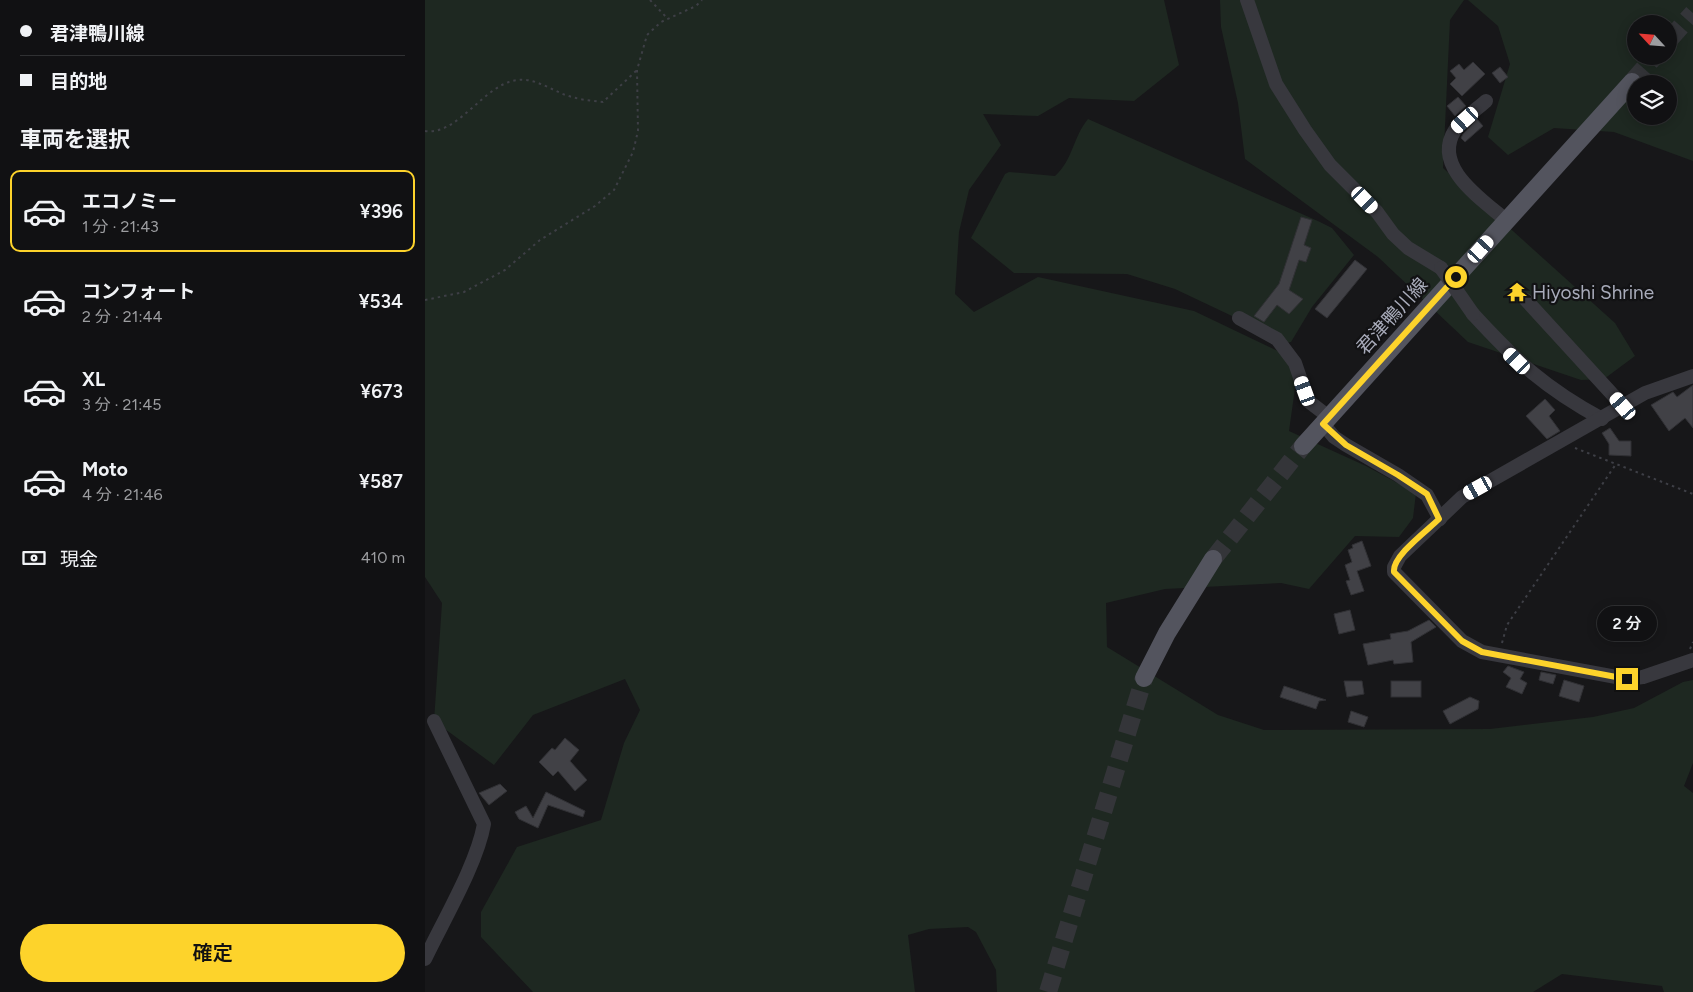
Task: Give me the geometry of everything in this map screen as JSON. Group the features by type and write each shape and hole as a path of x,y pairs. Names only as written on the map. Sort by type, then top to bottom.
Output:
{"main road":[{"name":"君津鴨川線","path":"1303,446 1627,89"},
{"path":"1144,678 1167,632 1213,560"}],"street":[{"path":"1247,0 1275,84 1330,165 1377,212 1393,234 1408,248 1441,268 1473,314 1496,341 1528,371 1563,398 1602,419"},
{"path":"1486,101 1456,128 1450,138 1449,159 1456,175 1507,221"},
{"path":"1527,300 1623,406"},
{"path":"1239,318 1277,339 1295,364 1308,401 1346,445 1427,494 1439,519"},
{"path":"1693,376 1645,394 1462,497 1400,556 1394,567 1394,572 1462,641 1482,652 1627,679 1643,677 1693,660"},
{"path":"425,959 472,860 481,839 484,824 434,721"}],"path":[{"path":"650,0 668,20"},
{"path":"425,300 464,292 505,270 540,240 595,206 614,190 633,152 638,131 637,70 647,35 668,20 696,6 702,0"},
{"path":"425,131 452,124 496,87 518,79 532,81 571,97 603,102 637,70"},
{"path":"1561,442 1693,494"},
{"path":"1500,655 1507,625 1615,464"}],"shaded area":[{"path":"425,0 1164,0 1179,65 1134,101 1069,98 1038,116 983,114 1001,145 969,190 959,232 955,294 974,312 1038,277 1194,311 1286,355 1296,381 1289,431 1366,466 1416,493 1413,518 1399,537 1355,536 1309,589 1281,583 1165,589 1106,603 1107,647 1218,715 1264,730 1490,729 1593,717 1634,708 1683,682 1693,680 1693,763 1684,786 1693,793 1693,992 1664,992 1662,986 1562,974 1533,992 997,992 996,970 976,932 968,927 929,929 908,935 915,992 533,992 481,937 481,912 517,847 601,820 624,743 640,710 625,679 533,715 494,765 434,721 442,603 425,577"},
{"path":"1220,0 1464,0 1450,20 1443,168 1615,323 1635,356 1604,379 1581,380 1468,342 1378,257 1245,159 1238,103 1221,27"},
{"path":"1468,0 1693,0 1693,161 1614,132 1554,128 1508,155 1488,137 1510,64 1498,26"},
{"path":"1088,119 1332,228 1354,255 1312,307 1291,342 1281,344 1232,316 1175,289 1127,274 1014,273 971,238 1005,174 1009,172 1055,176 1066,163 1079,133"}],"building":[{"path":"1473,62 1485,74 1462,96 1450,84 1456,78 1450,71 1459,64 1464,70"},
{"path":"1500,67 1508,77 1500,83 1492,73"},
{"path":"1458,97 1466,106 1455,116 1447,106"},
{"path":"1477,119 1483,126 1465,142 1461,138 1463,134"},
{"path":"1301,217 1312,220 1304,245 1311,248 1306,262 1299,260 1289,290 1303,299 1289,314 1277,305 1264,322 1254,316 1279,284"},
{"path":"1355,260 1367,269 1327,318 1315,309"},
{"path":"1693,385 1693,428 1685,418 1669,431 1651,405 1673,392 1677,397"},
{"path":"1545,399 1555,410 1549,416 1560,431 1547,439 1526,416"},
{"path":"1610,428 1619,441 1631,441 1631,456 1609,455 1609,444 1602,433"},
{"path":"1362,541 1371,566 1357,571 1364,591 1351,595 1346,581 1350,580 1345,565 1352,562 1348,550 1353,548 1352,545"},
{"path":"1350,610 1355,630 1339,634 1334,614"},
{"path":"1429,620 1436,627 1411,642 1413,662 1394,664 1393,660 1368,665 1363,644 1391,639 1390,634 1408,631"},
{"path":"1508,666 1524,672 1520,679 1527,683 1522,694 1506,687 1511,678 1503,672"},
{"path":"1541,672 1556,675 1553,684 1539,680"},
{"path":"1564,680 1584,686 1579,702 1559,696"},
{"path":"1344,681 1362,681 1364,694 1347,697"},
{"path":"1391,681 1421,681 1421,697 1391,697"},
{"path":"1284,686 1326,700 1319,701 1316,709 1280,697"},
{"path":"1470,697 1479,701 1478,709 1450,724 1443,711"},
{"path":"1351,711 1368,717 1364,727 1348,722"},
{"path":"565,738 579,750 570,761 587,780 575,791 558,771 553,776 539,762 552,748 555,750"},
{"path":"500,784 507,791 489,805 479,793"},
{"path":"546,792 585,811 583,817 548,805 538,828 519,819 515,812 526,806 533,818"}],"tunnel":[{"path":"1677,31 1693,13"},
{"path":"1638,75 1647,65"},
{"path":"1213,559 1303,446"},
{"path":"1048,992 1144,678"}],"place":[{"name":"Hiyoshi Shrine","path":"1517,292"}],"route":[{"path":"1456,277 1323,424 1334,437 1427,494 1439,519 1400,556 1394,567 1394,572 1462,641 1482,652 1627,679"}]}
